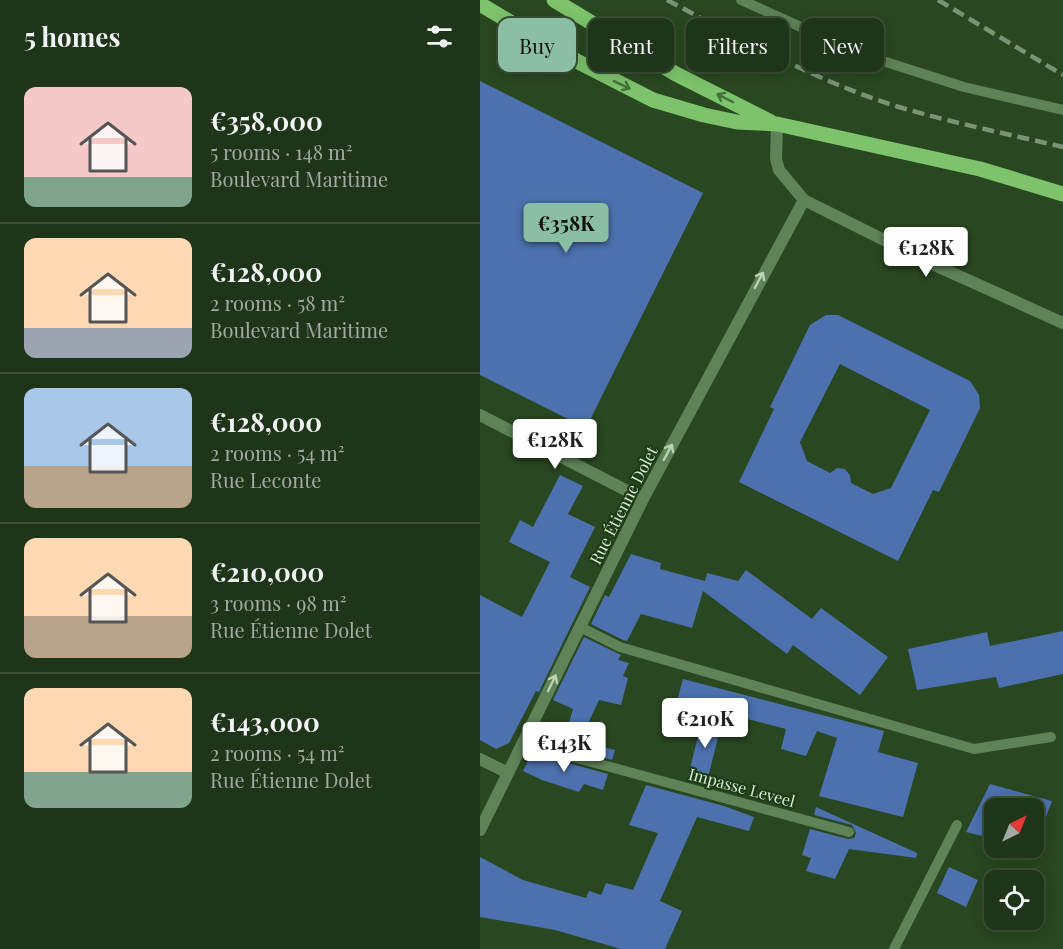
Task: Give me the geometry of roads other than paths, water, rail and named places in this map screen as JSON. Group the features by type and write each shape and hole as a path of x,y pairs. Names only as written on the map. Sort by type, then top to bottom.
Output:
{"main road":[{"path":"554,0 676,74 777,124"},
{"path":"480,4 563,54 653,100 736,122 777,124 980,170 1063,194"}],"street":[{"path":"777,124 776,159 779,170 804,200 930,263 1063,323"},
{"name":"Rue Étienne Dolet","path":"480,830 643,498 804,200"},
{"path":"480,415 643,498"},
{"path":"480,759 508,773"}],"lane":[{"path":"741,0 861,54 964,87 1063,110"},
{"path":"580,627 620,647 974,749 1051,737"},
{"name":"Impasse Leveel","path":"522,743 849,832"},
{"path":"894,949 957,825"}],"railway":[{"path":"667,0 780,59 869,97 940,118 1063,147"},
{"path":"938,0 1063,75"}]}
